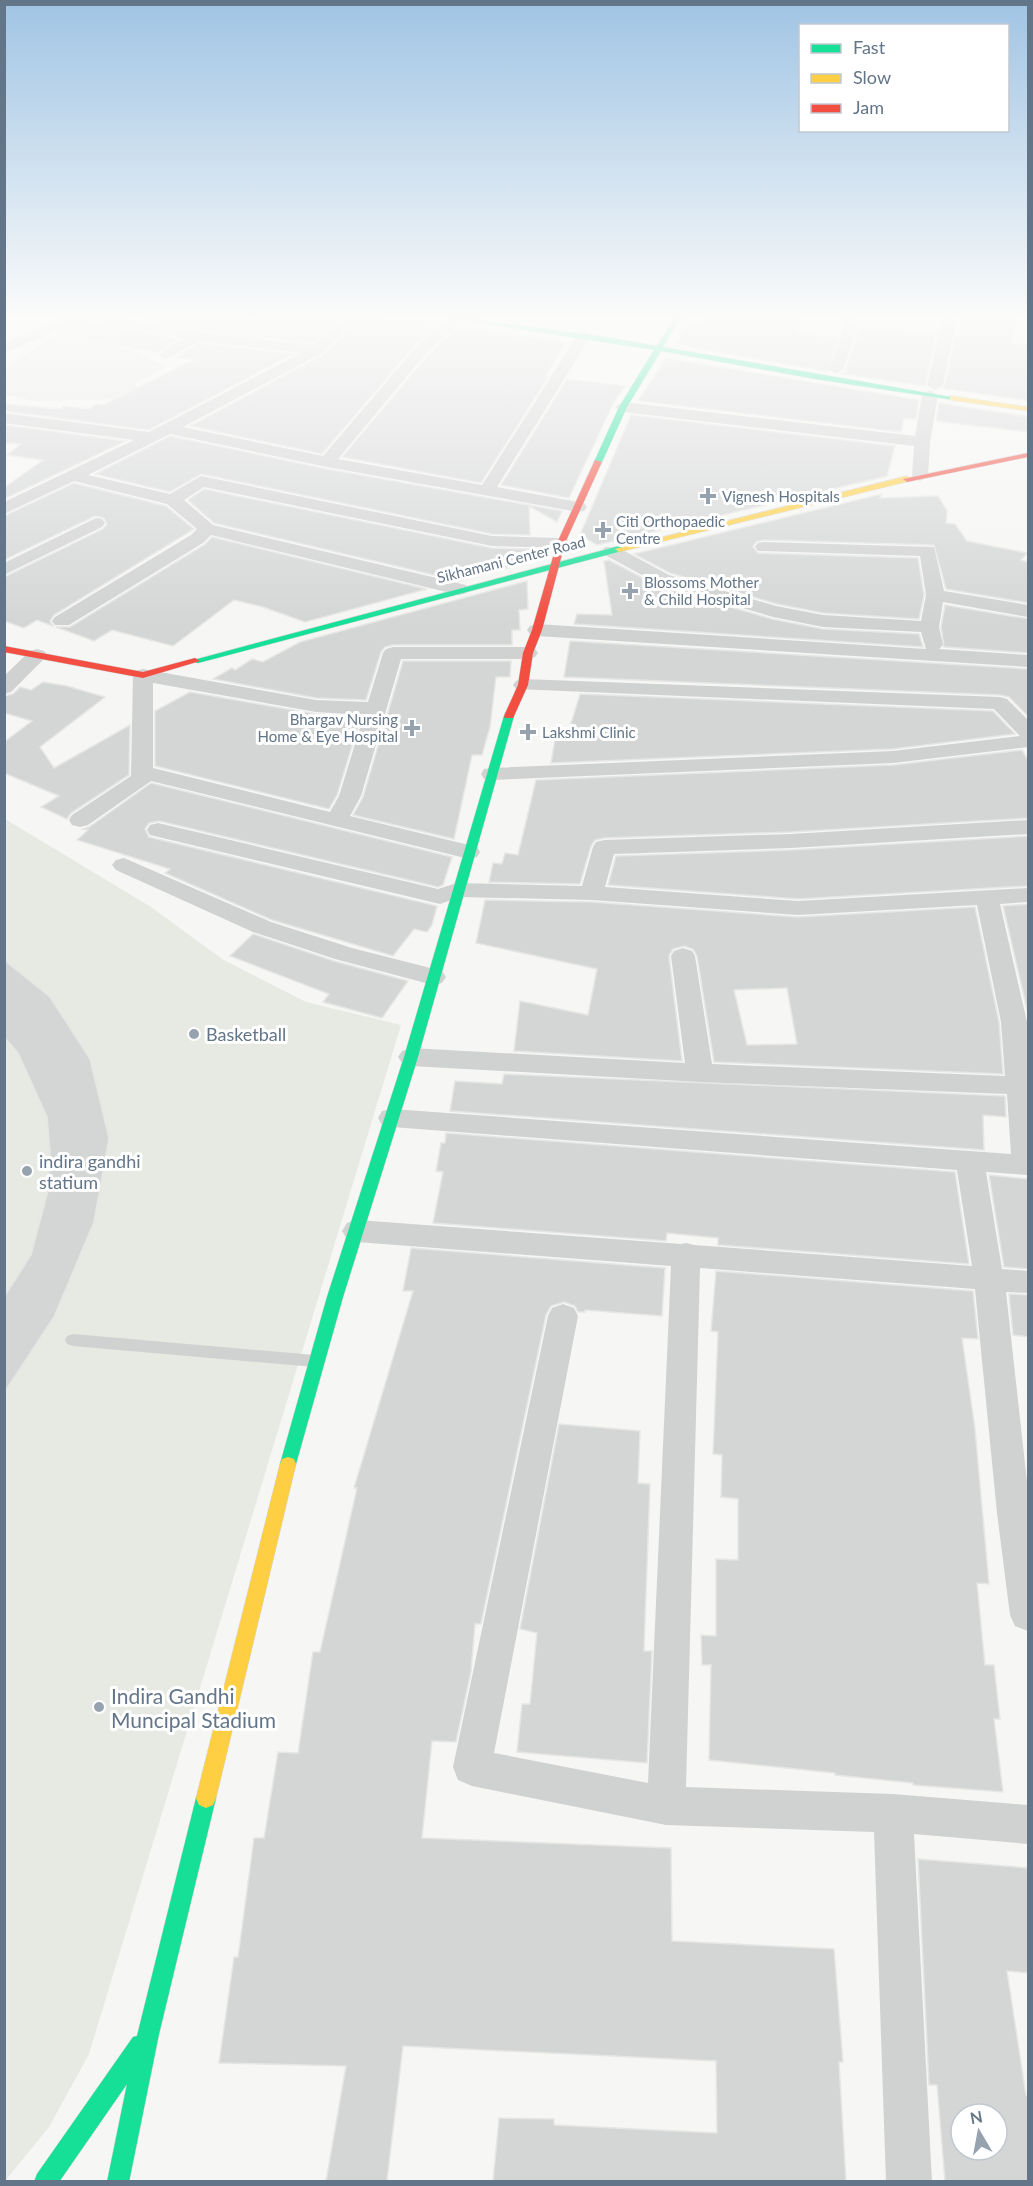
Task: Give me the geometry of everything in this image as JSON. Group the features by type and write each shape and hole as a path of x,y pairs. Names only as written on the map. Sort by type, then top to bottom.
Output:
{"street":[{"path":"12,419 151,437"},
{"path":"4,509 187,419"},
{"path":"327,462 363,419"},
{"path":"487,490 531,419"},
{"path":"118,2181 148,2034 279,1495 317,1361 411,1057 511,708 523,685 528,653 537,630 561,543 618,419"},
{"path":"726,419 922,442"},
{"path":"920,476 922,442 927,419"},
{"path":"168,429 327,462 578,507"},
{"name":"Sikhamani Center Road","path":"4,649 143,675 611,550 920,476 1029,455"},
{"path":"73,476 173,500 207,529 459,589"},
{"path":"173,500 201,481 492,541 561,543"},
{"path":"4,570 96,522"},
{"path":"62,621 197,539 207,529"},
{"path":"764,547 928,551 935,595 929,627 934,655"},
{"path":"611,550 663,579 773,611 823,621 929,627"},
{"path":"935,595 1029,611"},
{"path":"537,630 1029,661"},
{"path":"337,820 350,796 393,653 528,653"},
{"path":"4,688 37,655"},
{"path":"80,820 142,777 143,675 316,706 375,709"},
{"path":"523,685 1000,703 1029,732"},
{"path":"492,774 894,757 1029,741"},
{"path":"141,772 469,852"},
{"path":"592,893 604,847 790,841 1029,827"},
{"path":"158,830 440,897 457,890 592,893 798,908 1029,895"},
{"path":"124,866 262,927 344,954 433,977"},
{"path":"392,1118 1027,1165 1024,1085 1014,1022 987,897"},
{"path":"683,956 700,1073"},
{"path":"411,1057 700,1073 1024,1085"},
{"path":"970,1160 989,1280 1014,1513 1029,1615"},
{"path":"357,1231 686,1254 1029,1282"},
{"path":"666,1806 686,1254"},
{"path":"562,1316 472,1767 666,1806 893,1813 1029,1824"},
{"path":"893,1813 909,2181"},
{"path":"45,2181 148,2034"}],"lane":[{"path":"73,1341 317,1361"}],"shaded area":[{"name":"Indira Gandhi Muncipal Stadium","path":"5,819 151,907 222,959 306,1002 401,1025 89,2054 49,2127 5,2181"}],"building":[{"path":"65,419 170,419 149,430"},
{"path":"203,419 352,419 322,454 190,426"},
{"path":"374,419 521,419 481,483 342,457"},
{"path":"542,419 606,419 569,498 501,485"},
{"path":"629,419 665,419 895,446 887,476 597,545 580,535"},
{"path":"791,419 904,419 901,432"},
{"path":"936,419 1029,419 1029,432 936,421"},
{"path":"4,425 126,441 4,499 4,488 43,460 7,455 21,444 4,443"},
{"path":"170,436 327,469 562,511 557,522 529,506 530,535 492,534 201,474 170,492 95,474"},
{"path":"74,483 166,506 194,529 54,615 50,621 53,626 37,620 24,628 4,621 4,577 103,529 107,524 104,518 95,516 4,560 4,516"},
{"path":"204,489 492,548 530,549 530,562 459,581 214,523 188,500"},
{"path":"882,494 880,498 938,496 947,511 946,523 955,524 967,541 1027,553 1021,560 1029,562 1029,603 946,589 934,545 764,540 756,542 753,547 758,553 918,558 924,595 919,619 823,613 777,604 670,573 634,554"},
{"path":"212,537 427,589 305,622 263,607 234,600 173,646 112,630 94,641 56,627 70,627 204,545"},
{"path":"609,560 656,585 772,619 823,629 919,634 923,647 574,624 577,614 612,615 604,561"},
{"path":"527,581 528,609 519,610 520,630 512,630 512,645 393,645 385,647 381,652 366,700 316,698 213,679 232,668 235,670 252,659 263,662 300,642"},
{"path":"945,605 1029,619 1029,653 944,647 941,627"},
{"path":"570,641 1029,669 1029,717 1009,697 1000,695 564,677"},
{"path":"403,661 511,661 510,677 496,677 490,727 482,755 472,755 454,839 353,815 363,797"},
{"path":"43,682 105,697 40,747 54,768 130,725 129,775 71,813 67,819 41,807 59,796 4,773 4,742 32,721 4,713 4,696 13,694 20,687 31,690"},
{"path":"190,692 316,714 361,717 337,795 329,809 155,766 155,711"},
{"path":"580,694 993,711 1015,734 893,749 551,763 555,739 566,740"},
{"path":"1022,750 1029,762 1029,818 791,832 604,838 595,840 591,846 580,884 489,882 493,863 502,864 505,853 518,855 536,780 893,765"},
{"path":"151,783 452,857 443,885 438,887 159,821 149,823 145,829 149,837 437,906 432,925 427,932 414,929 393,956 272,920 165,873 170,869 77,840 88,830 83,829"},
{"path":"1029,836 1029,886 798,899 608,885 616,856 791,850"},
{"path":"485,900 592,902 798,917 975,907 999,1022 1003,1074 714,1062 697,956 693,949 684,946 673,949 669,956 682,1061 514,1051 520,1001 588,1015 597,969 476,943","holes":["787,988 797,1044 747,1045 734,990"]},
{"path":"1029,904 1029,1018 1003,906"},
{"path":"253,934 334,961 408,981 382,1018 323,1002 329,994 230,956"},
{"path":"4,960 50,997 90,1059 109,1138 94,1222 54,1317 4,1393 4,1297 31,1255 48,1191 50,1152 47,1117 18,1053 4,1037"},
{"path":"504,1074 1005,1096 1006,1117 983,1115 984,1150 450,1111 455,1081 502,1084"},
{"path":"446,1133 955,1172 969,1264 718,1245 718,1238 667,1233 666,1241 433,1223 443,1172 436,1171 441,1143 445,1143"},
{"path":"989,1175 1029,1179 1029,1269 1004,1267"},
{"path":"411,1248 665,1268 662,1316 585,1310 585,1312 578,1312 575,1306 564,1302 551,1306 546,1315 481,1624 475,1624 471,1672 456,1742 432,1741 422,1838 671,1848 672,1941 834,1949 843,2062 839,2062 846,2181 493,2181 499,2118 554,2119 554,2125 717,2133 716,2061 403,2046 387,2181 326,2181 346,2066 219,2063 234,1957 238,1957 254,1838 264,1838 278,1752 298,1753 313,1652 320,1652 357,1488 354,1488 413,1291 403,1291"},
{"path":"716,1271 973,1291 978,1339 962,1338 975,1429 989,1584 977,1583 985,1665 994,1665 1000,1719 994,1719 1003,1792 913,1785 913,1783 835,1775 835,1773 709,1760 711,1665 702,1665 701,1635 716,1636 716,1559 738,1560 738,1499 721,1497 722,1455 713,1454 718,1332 711,1331"},
{"path":"1009,1294 1029,1295 1029,1337 1013,1335"},
{"path":"559,1424 640,1431 638,1483 650,1484 644,1651 652,1651 647,1763 517,1752 522,1704 530,1704 537,1633 520,1629"},
{"path":"918,1859 1029,1868 1029,1973 1007,1971 1026,2095 1029,2096 1029,2181 945,2181 937,2085 929,2085"}],"traffic: fast":[{"path":"598,462 618,419"},
{"path":"195,661 619,549"},
{"path":"288,1464 335,1297 411,1057 509,716"},
{"path":"118,2182 148,2034 206,1798"},
{"path":"45,2182 141,2045"}],"traffic: slow":[{"path":"619,549 907,479"},
{"path":"206,1798 288,1464"}],"traffic: jam":[{"path":"907,479 1028,455"},
{"path":"509,716 523,685 528,653 537,630 561,543 598,462"},
{"path":"4,649 143,675 195,661"}],"place":[{"name":"Vignesh Hospitals","path":"708,496"},
{"name":"Citi Orthopaedic Centre","path":"603,530"},
{"name":"Blossoms Mother & Child Hospital","path":"630,591"},
{"name":"Bhargav Nursing Home & Eye Hospital","path":"412,728"},
{"name":"Lakshmi Clinic","path":"528,732"},
{"name":"Basketball","path":"194,1034"},
{"name":"indira gandhi statium","path":"27,1171"},
{"name":"Indira Gandhi Muncipal Stadium","path":"99,1707"}]}
